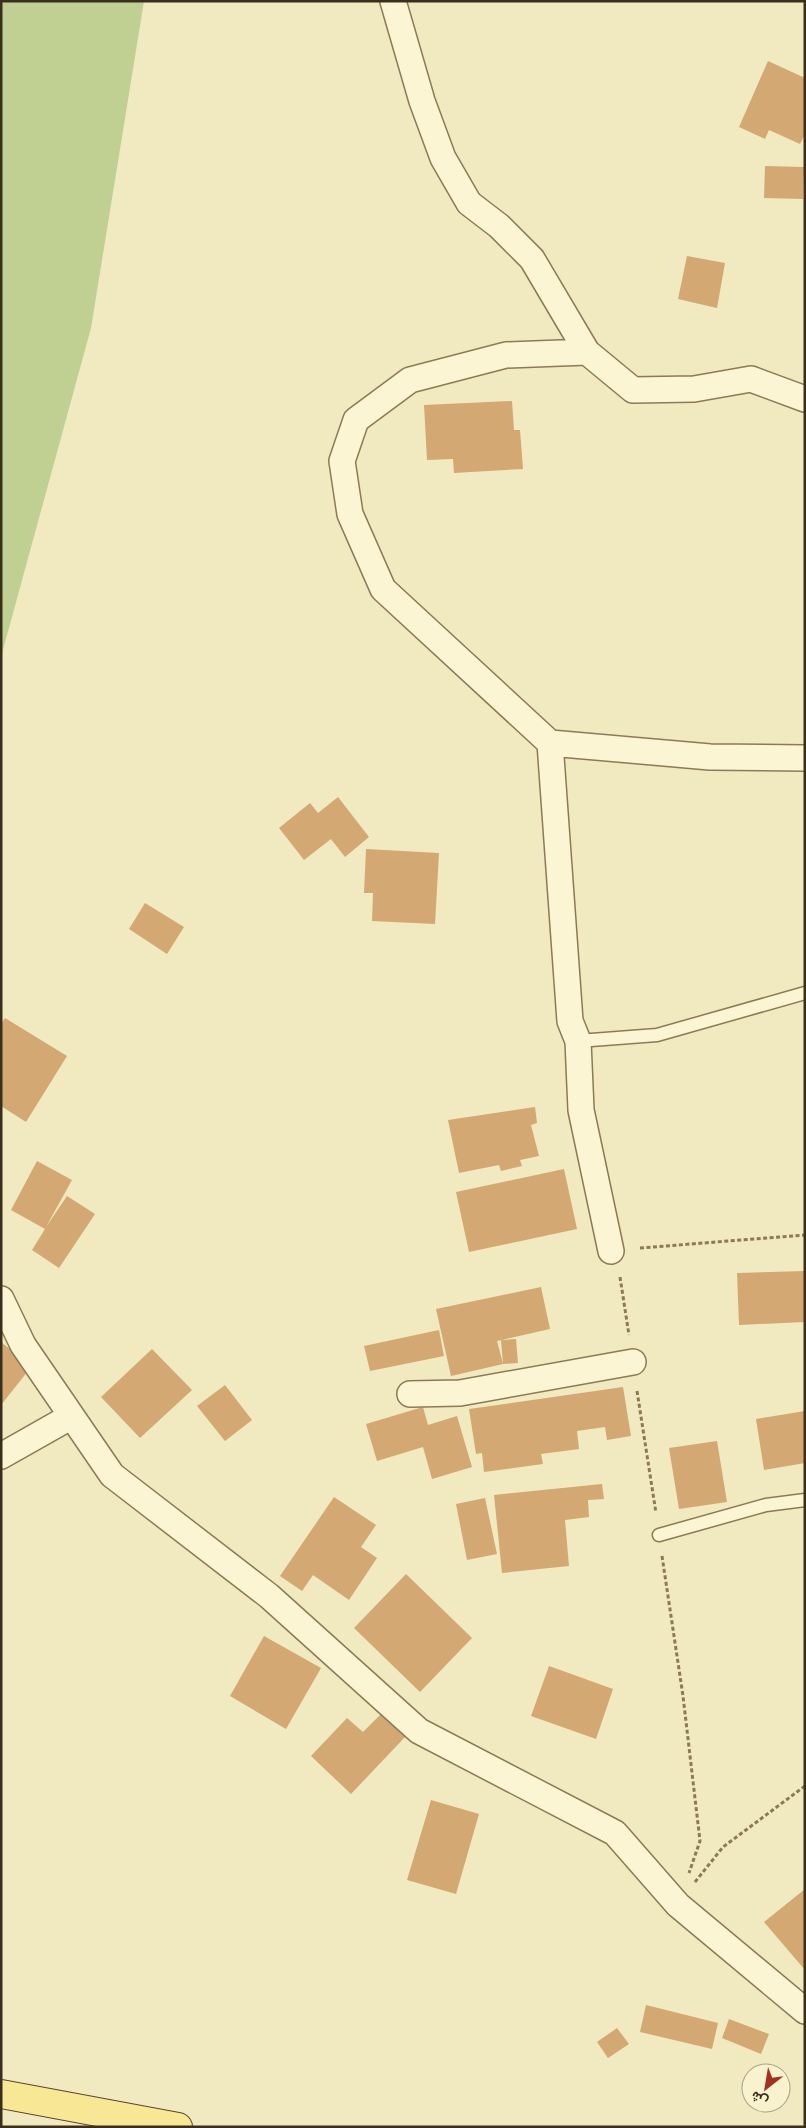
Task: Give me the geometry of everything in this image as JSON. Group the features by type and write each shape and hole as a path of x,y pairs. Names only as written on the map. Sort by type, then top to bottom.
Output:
{"main road":[{"path":"1,2094 178,2127"}],"street":[{"path":"393,1 422,101 443,158 469,203 500,226 532,259 587,352 633,390 694,389 751,379 805,399"},
{"path":"587,352 506,355 410,380 356,420 342,461 350,514 384,589 550,743 710,757 805,758"},
{"path":"550,743 570,1020 578,1041 581,1110 611,1250"},
{"path":"1,1299 23,1345 70,1417 112,1475 268,1596 419,1732 615,1834 678,1905 805,2010"},
{"path":"410,1394 460,1393 633,1362"},
{"path":"1,1456 70,1417"}],"lane":[{"path":"578,1041 658,1035 805,994"},
{"path":"659,1535 766,1505 805,1500"}],"path":[{"path":"678,1905 700,1841 683,1696 633,1362 620,1278 611,1250 805,1235"},
{"path":"678,1905 723,1847 805,1786"}],"green space":[{"path":"1,1 144,1 91,328 1,657"}],"building":[{"path":"768,61 805,78 805,134 800,144 769,130 765,139 739,127"},
{"path":"765,166 804,167 803,199 764,198"},
{"path":"687,256 725,263 717,308 678,299"},
{"path":"512,401 514,430 520,430 523,469 454,473 453,459 427,460 424,405"},
{"path":"338,797 369,837 345,857 331,839 304,860 279,828 310,803 318,813"},
{"path":"366,849 439,853 435,924 372,921 373,893 364,893"},
{"path":"145,903 184,927 167,954 129,929"},
{"path":"5,1018 67,1056 26,1122 1,1106 1,1024"},
{"path":"535,1107 537,1123 531,1125 539,1156 520,1160 522,1166 501,1171 499,1165 459,1173 448,1120"},
{"path":"37,1161 72,1180 46,1227 67,1196 95,1214 59,1268 32,1250 45,1229 11,1210"},
{"path":"564,1169 577,1229 469,1252 456,1192"},
{"path":"805,1271 805,1322 739,1325 737,1273"},
{"path":"541,1287 550,1329 497,1341 503,1364 451,1376 436,1309"},
{"path":"439,1330 444,1356 370,1371 364,1346"},
{"path":"516,1339 518,1363 503,1364 501,1340"},
{"path":"1,1342 32,1366 1,1405"},
{"path":"152,1349 192,1390 140,1438 101,1397"},
{"path":"225,1385 252,1420 225,1441 197,1406"},
{"path":"623,1387 631,1436 607,1440 605,1427 577,1431 579,1449 541,1454 543,1464 484,1472 482,1453 476,1454 469,1409"},
{"path":"423,1407 428,1425 457,1416 472,1467 432,1479 423,1447 377,1461 366,1424"},
{"path":"805,1411 805,1463 764,1470 756,1419"},
{"path":"717,1441 727,1502 679,1509 669,1448"},
{"path":"602,1484 604,1499 588,1500 589,1517 565,1520 569,1566 502,1573 494,1495"},
{"path":"334,1497 376,1525 361,1547 377,1558 349,1600 313,1575 302,1591 280,1576"},
{"path":"485,1498 497,1554 467,1560 456,1504"},
{"path":"406,1574 472,1638 420,1692 354,1628"},
{"path":"264,1636 321,1668 286,1729 230,1696"},
{"path":"549,1666 613,1689 596,1739 531,1716"},
{"path":"382,1713 406,1736 351,1794 311,1756 347,1718 363,1732"},
{"path":"431,1800 479,1814 456,1894 407,1880"},
{"path":"805,1889 805,1970 764,1922"},
{"path":"646,2005 718,2023 712,2049 640,2032"},
{"path":"729,2019 769,2034 761,2054 722,2038"},
{"path":"617,2028 629,2044 608,2058 597,2042"}]}
